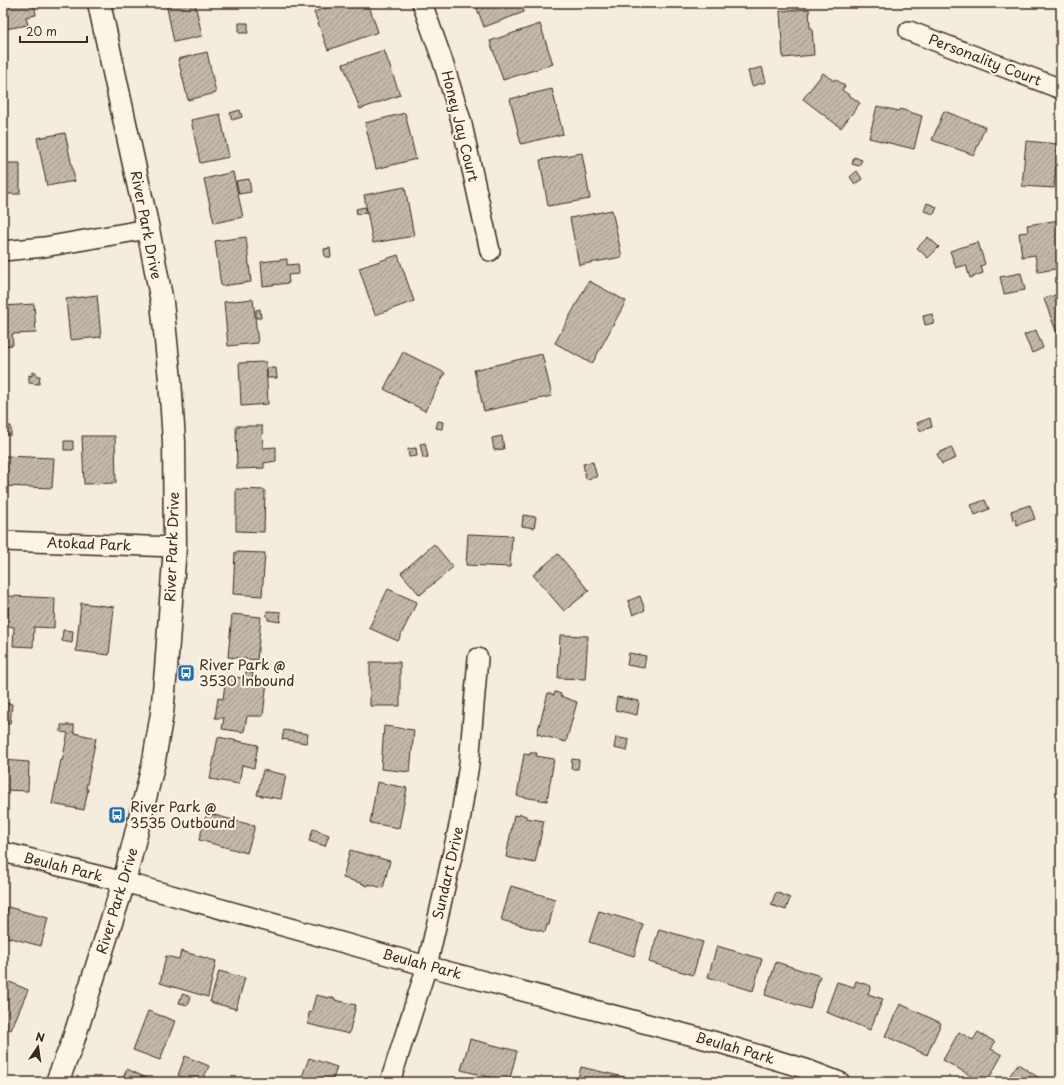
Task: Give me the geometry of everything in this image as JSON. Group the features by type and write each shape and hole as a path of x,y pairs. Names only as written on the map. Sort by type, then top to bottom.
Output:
{"street":[{"name":"River Park Drive","path":"57,1082 72,1044 124,882 152,766 162,713 175,547 174,442 170,380 162,302 148,229 99,3"},
{"name":"Honey Jay Court","path":"422,3 442,59 461,120 490,251"},
{"name":"Personality Court","path":"909,31 1061,90"},
{"path":"3,251 44,247 148,229"},
{"name":"Atokad Park","path":"3,541 175,547"},
{"name":"Sundart Drive","path":"390,1082 426,966 460,821 468,771 478,658"},
{"name":"Beulah Park","path":"3,852 124,882 426,966 716,1042 806,1069 840,1082"}],"building":[{"path":"3,3 34,3 36,15 26,17 28,25 5,29 3,24"},
{"path":"166,3 195,3 202,36 174,42"},
{"path":"339,3 368,3 378,32 328,50 314,12"},
{"path":"475,3 521,3 524,12 484,27"},
{"path":"1023,3 1039,3 1038,8"},
{"path":"809,9 814,55 783,58 780,11"},
{"path":"239,23 248,23 248,33 239,33"},
{"path":"540,24 553,64 503,80 490,41"},
{"path":"384,50 400,95 360,109 343,64"},
{"path":"207,52 216,93 188,100 178,59"},
{"path":"762,67 766,82 752,86 748,71"},
{"path":"823,73 834,81 835,79 845,86 842,90 860,103 841,128 803,99"},
{"path":"552,89 563,134 521,144 510,99"},
{"path":"877,106 899,111 900,109 922,116 914,149 869,138"},
{"path":"240,110 242,117 232,120 230,113"},
{"path":"944,111 985,127 974,155 932,140"},
{"path":"405,113 416,159 376,169 365,123"},
{"path":"220,114 229,157 200,163 191,120"},
{"path":"65,133 75,181 47,186 37,138"},
{"path":"1026,141 1058,144 1054,188 1022,186"},
{"path":"582,153 590,199 548,206 540,160"},
{"path":"854,157 862,160 859,166 852,164"},
{"path":"3,163 20,163 20,194 3,194"},
{"path":"857,171 862,179 855,184 850,177"},
{"path":"233,172 243,217 214,223 204,179"},
{"path":"249,179 251,192 239,194 236,181"},
{"path":"405,187 414,236 373,243 364,195"},
{"path":"927,203 937,207 934,214 924,211"},
{"path":"365,207 367,212 357,214 356,209"},
{"path":"612,210 622,257 579,265 570,218"},
{"path":"1060,220 1061,268 1038,272 1035,255 1022,257 1019,233 1028,232 1027,225"},
{"path":"246,237 251,282 221,286 215,241"},
{"path":"928,237 939,247 928,258 917,248"},
{"path":"978,242 985,264 981,266 983,273 970,278 966,265 956,268 950,251"},
{"path":"330,248 331,257 325,257 324,249"},
{"path":"398,255 414,301 375,315 359,268"},
{"path":"287,259 287,265 298,264 299,274 288,275 289,283 263,286 261,262"},
{"path":"1021,273 1025,290 1004,294 1000,277"},
{"path":"589,281 626,301 592,364 555,343"},
{"path":"1061,293 1061,341 1060,341 1044,299"},
{"path":"97,295 101,337 70,340 66,299"},
{"path":"253,299 258,343 228,346 224,302"},
{"path":"34,304 36,333 12,334 13,345 3,346 3,306"},
{"path":"260,309 261,318 256,318 256,310"},
{"path":"932,314 934,323 925,325 923,316"},
{"path":"1036,330 1043,348 1032,353 1024,335"},
{"path":"403,352 445,373 425,411 384,389"},
{"path":"542,354 552,396 484,411 474,370"},
{"path":"266,362 268,404 241,406 239,363"},
{"path":"267,368 276,368 277,378 267,378"},
{"path":"32,372 36,372 36,376 40,376 39,384 29,383 29,375 32,376"},
{"path":"930,418 932,427 920,431 917,423"},
{"path":"438,421 443,422 442,429 436,428"},
{"path":"3,426 11,426 11,435 4,435"},
{"path":"236,426 262,426 263,448 276,447 276,461 264,463 264,468 237,469"},
{"path":"82,436 115,436 116,483 84,484"},
{"path":"502,436 504,449 494,450 492,438"},
{"path":"64,441 73,441 73,450 64,450"},
{"path":"425,443 428,457 423,458 420,444"},
{"path":"951,447 956,458 942,464 937,454"},
{"path":"416,448 417,456 409,457 408,449"},
{"path":"5,456 54,458 52,488 4,486"},
{"path":"593,462 597,477 586,479 583,464"},
{"path":"236,489 265,490 264,532 236,531"},
{"path":"985,500 989,509 975,515 971,505"},
{"path":"1030,505 1035,519 1017,525 1015,519 1013,520 1011,511"},
{"path":"523,515 536,517 534,528 522,526"},
{"path":"468,534 512,536 510,567 466,565"},
{"path":"434,544 453,567 420,595 401,573"},
{"path":"235,552 265,553 262,596 233,594"},
{"path":"558,554 589,591 564,611 533,575"},
{"path":"388,589 417,602 398,641 369,628"},
{"path":"9,596 55,598 54,628 34,627 33,647 13,646 14,627 8,626"},
{"path":"640,596 645,610 633,615 628,601"},
{"path":"81,603 114,607 109,655 76,651"},
{"path":"267,611 281,612 280,622 268,620 268,617 266,616"},
{"path":"232,614 261,617 257,660 228,657"},
{"path":"63,630 73,631 72,643 62,641"},
{"path":"560,635 588,636 585,679 558,678"},
{"path":"3,651 7,651 6,664 3,664"},
{"path":"629,653 646,656 644,668 627,665"},
{"path":"370,662 400,662 400,706 370,706"},
{"path":"246,672 253,673 252,679 267,681 263,716 247,716 244,732 222,729 224,718 215,718 218,698 223,699 226,676 244,678"},
{"path":"555,692 561,694 560,696 577,702 566,742 537,734 548,693 554,695"},
{"path":"617,697 639,701 637,715 615,710"},
{"path":"3,703 12,704 10,724 3,723"},
{"path":"61,725 74,725 74,733 96,738 86,789 88,789 84,810 52,804 68,733 61,732"},
{"path":"384,726 414,730 410,772 381,769"},
{"path":"284,730 308,734 306,743 282,739"},
{"path":"218,737 258,745 254,768 242,765 239,784 210,779"},
{"path":"616,737 629,740 627,751 614,748"},
{"path":"530,753 537,753 536,756 554,759 547,801 517,796 524,754 530,755"},
{"path":"572,759 579,760 578,769 571,769"},
{"path":"3,760 29,762 28,791 3,790"},
{"path":"263,770 286,775 281,799 257,795"},
{"path":"377,782 407,788 399,828 370,823"},
{"path":"207,813 255,826 247,853 199,840"},
{"path":"520,814 526,816 526,818 544,821 535,863 506,857 514,815 519,816"},
{"path":"313,829 329,835 325,846 309,841"},
{"path":"350,850 390,861 383,888 368,884 368,886 364,885 343,878"},
{"path":"511,886 555,899 549,925 547,925 545,932 501,920"},
{"path":"776,892 790,898 786,910 771,905"},
{"path":"8,907 48,918 41,946 3,936 3,925"},
{"path":"599,911 643,924 634,956 589,942"},
{"path":"659,929 703,942 693,975 649,962"},
{"path":"717,946 762,959 753,991 708,977"},
{"path":"181,951 216,961 208,997 160,983 166,956 179,959"},
{"path":"776,962 820,976 810,1009 765,995"},
{"path":"219,971 245,978 236,1009 210,1002"},
{"path":"3,979 28,990 11,1030 3,1027"},
{"path":"856,981 871,986 868,994 883,999 870,1030 826,1012 837,982 854,987"},
{"path":"182,994 191,997 188,1005 179,1003"},
{"path":"316,995 335,998 335,1000 356,1005 349,1034 308,1024 309,1012 311,1013"},
{"path":"900,1004 941,1023 927,1055 885,1036"},
{"path":"148,1011 175,1021 160,1060 133,1050"},
{"path":"959,1032 973,1040 978,1032 995,1042 991,1049 1002,1055 987,1082 982,1082 943,1060"},
{"path":"470,1039 517,1051 509,1082 461,1070"},
{"path":"185,1056 209,1066 202,1082 194,1082 178,1075"},
{"path":"309,1058 337,1067 332,1082 300,1082"},
{"path":"1018,1064 1045,1082 1005,1082"},
{"path":"581,1067 628,1078 627,1082 577,1082"},
{"path":"127,1069 155,1082 121,1082"}],"place":[{"name":"River Park @ 3530 Inbound","path":"186,673"},
{"name":"River Park @ 3535 Outbound","path":"117,815"}]}
